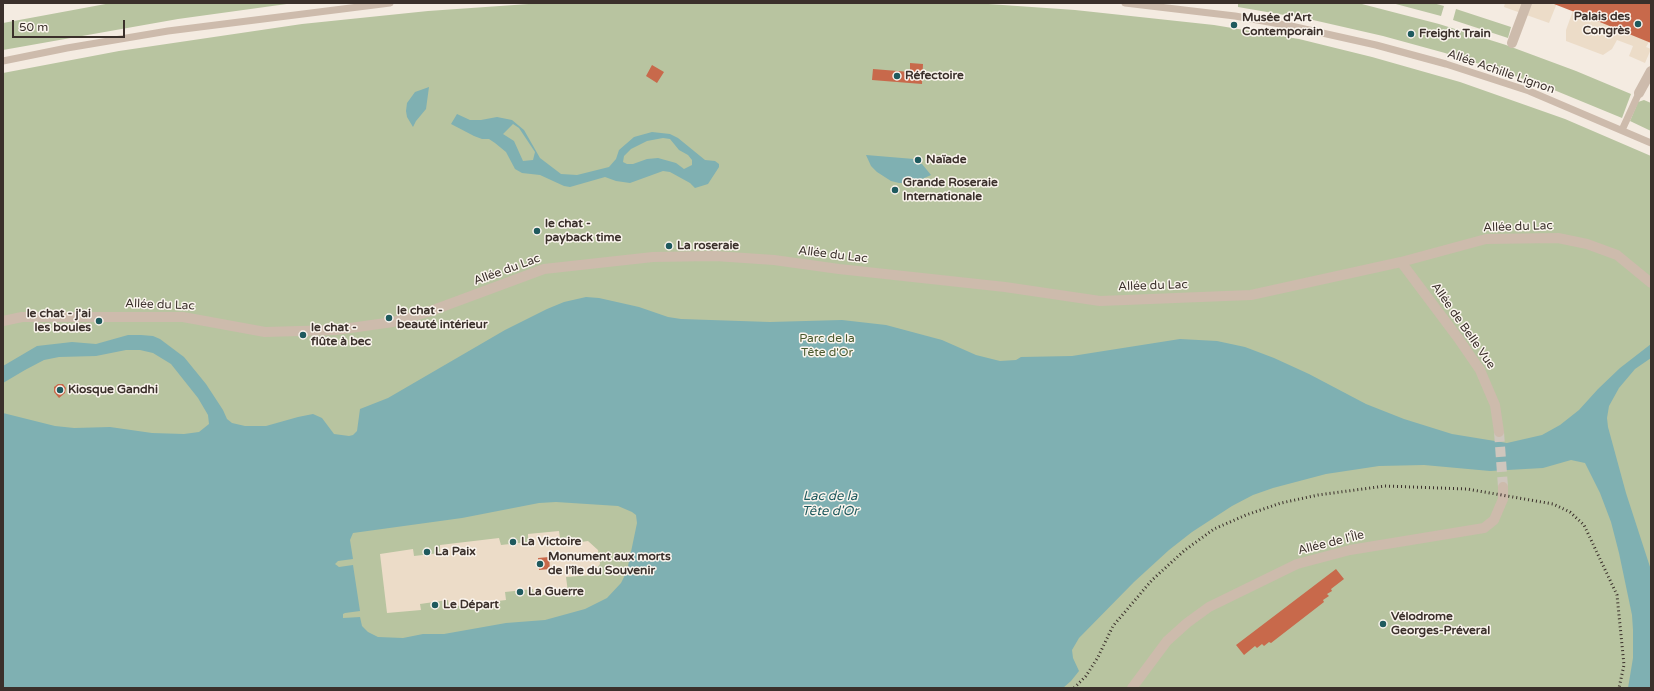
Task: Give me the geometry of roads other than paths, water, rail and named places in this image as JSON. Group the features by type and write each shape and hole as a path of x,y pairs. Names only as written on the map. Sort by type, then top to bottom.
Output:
{"street":[{"path":"1512,43 1527,3"},
{"path":"1639,93 1651,71"},
{"name":"Allée du Lac","path":"3,321 22,317 183,317 265,332 336,330 392,322 428,312 544,269 653,257 715,256 774,260 839,269 1005,287 1100,301 1252,295 1401,262 1486,239 1558,238 1587,244 1617,255 1651,283"},
{"name":"Allée de Belle Vue","path":"1401,262 1480,370 1495,405 1499,432"},
{"name":"Allée de l'Île","path":"1132,688 1167,641 1187,623 1209,607 1297,564 1350,550 1484,528 1494,520 1503,499 1503,487"}],"lane":[{"path":"3,61 67,48 168,31 390,3"},
{"name":"Allée Achille Lignon","path":"1125,3 1236,16 1291,26 1376,45 1446,64 1529,91 1651,143"},
{"path":"1622,130 1639,93"}],"water":[{"path":"429,87 426,109 413,127 407,117 407,103 415,92"},
{"path":"457,114 470,120 481,120 497,117 512,120 524,130 540,158 561,174 577,175 609,167 616,159 619,150 634,137 652,132 670,134 678,138 705,160 715,161 719,164 719,167 708,184 695,188 690,183 670,172 663,171 630,183 616,181 605,177 570,187 564,186 540,175 522,173 515,169 506,152 495,143 489,139 482,139 474,136 451,124","holes":["513,124 519,128 535,152 533,160 523,161 514,141 503,134","663,138 670,139 679,150 688,155 692,160 692,165 684,169 676,163 658,158 647,159 633,164 623,162 624,156 631,149 647,141"]},
{"path":"866,155 914,159 914,163 922,164 931,175 913,183 899,183 891,181 871,166"},
{"name":"Lac de la Tête d'Or","path":"586,297 599,298 639,307 668,317 681,319 770,322 842,320 886,325 942,340 976,355 1000,361 1016,360 1021,357 1072,356 1180,339 1217,341 1245,347 1274,358 1309,374 1366,404 1404,419 1452,434 1507,443 1542,435 1560,425 1579,410 1620,368 1651,344 1651,358 1635,369 1619,388 1609,406 1607,418 1608,427 1626,493 1651,570 1651,688 1628,688 1633,658 1632,615 1619,553 1611,522 1600,493 1585,463 1571,460 1543,468 1490,471 1424,465 1379,466 1326,474 1253,495 1232,506 1192,532 1169,550 1134,582 1079,638 1072,650 1073,658 1079,671 1063,688 3,688 3,413 55,426 74,428 110,427 152,433 184,434 199,432 209,424 208,415 198,398 171,364 153,353 140,350 126,350 96,356 59,357 44,360 3,383 3,366 37,346 72,342 96,344 128,335 153,336 160,339 184,357 206,384 223,410 227,419 232,423 245,426 266,426 313,414 322,418 334,434 349,436 353,435 357,431 360,409 388,398 505,330 564,302","holes":["556,502 618,506 636,515 637,523 627,571 621,583 607,598 585,609 545,620 506,623 444,634 423,634 403,638 378,637 368,632 362,626 360,617 343,618 343,614 345,613 360,611 353,565 339,567 335,564 338,561 353,559 350,540 353,533 462,518 539,503"]}],"tunnel":[{"path":"1499,432 1503,487"}],"railway":[{"path":"1074,688 1086,676 1098,657 1113,626 1152,580 1185,550 1214,529 1246,515 1281,503 1318,495 1385,486 1467,489 1553,504 1570,512 1584,525 1617,595 1624,665 1619,688"}],"place":[{"name":"Palais des Congrès","path":"1638,24"},
{"name":"Musée d'Art Contemporain","path":"1234,25"},
{"name":"Freight Train","path":"1411,34"},
{"name":"Réfectoire","path":"897,76"},
{"name":"Naïade","path":"918,160"},
{"name":"Grande Roseraie Internationale","path":"895,190"},
{"name":"le chat - payback time","path":"537,231"},
{"name":"La roseraie","path":"669,246"},
{"name":"le chat - beauté intérieur","path":"389,318"},
{"name":"le chat - j'ai les boules","path":"99,321"},
{"name":"le chat - flûte à bec","path":"303,335"},
{"name":"Kiosque Gandhi","path":"60,390"},
{"name":"La Victoire","path":"513,542"},
{"name":"La Paix","path":"427,552"},
{"name":"Monument aux morts de l'île du Souvenir","path":"540,564"},
{"name":"La Guerre","path":"520,592"},
{"name":"Le Départ","path":"435,605"},
{"name":"Vélodrome Georges-Préveral","path":"1383,624"}],"park label":[{"name":"Parc de la Tête d'Or","path":"827,346"}]}
